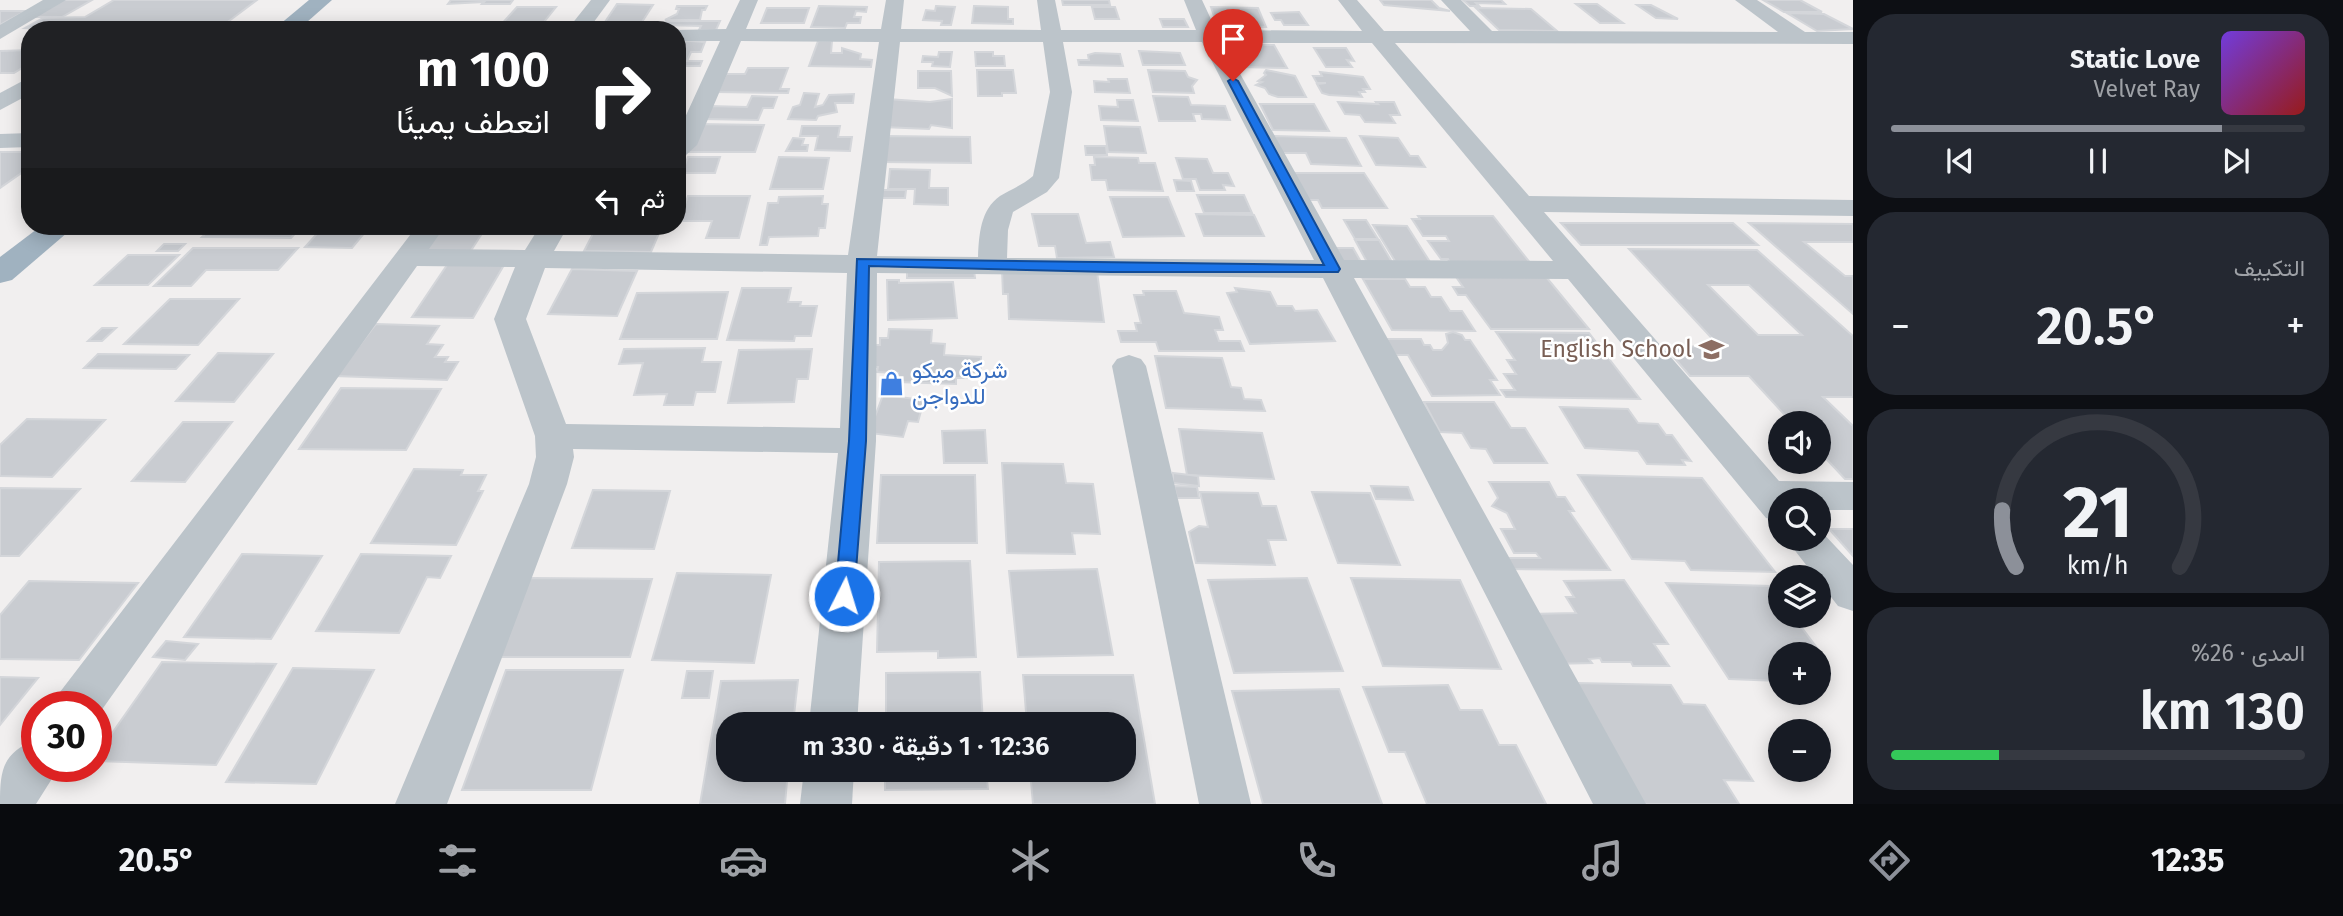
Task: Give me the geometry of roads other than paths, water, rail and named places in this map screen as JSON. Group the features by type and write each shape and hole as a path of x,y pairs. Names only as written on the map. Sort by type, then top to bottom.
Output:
{"highway":[{"path":"295,21 322,0"},
{"path":"318,21 344,0"},
{"path":"0,247 21,231"},
{"path":"0,273 49,235"}],"street":[{"path":"23,21 57,0"},
{"path":"584,21 601,0"},
{"path":"686,143 736,36 749,0"},
{"path":"834,712 858,441 862,262 895,0"},
{"path":"992,264 996,218 1006,204 1037,189 1046,178 1061,92 1046,0"},
{"path":"1193,0 1208,34 1620,804"},
{"path":"1347,0 1768,495"},
{"path":"1450,0 1486,36"},
{"path":"1744,0 1801,38"},
{"path":"0,35 21,22"},
{"path":"686,35 1208,34 1853,38"},
{"path":"0,35 21,36"},
{"path":"0,103 21,89"},
{"path":"0,141 21,140"},
{"path":"1519,204 1853,208"},
{"path":"89,691 424,235"},
{"path":"406,257 545,242 862,262 1576,270"},
{"path":"421,804 548,484 555,457 553,436 510,319 513,307 545,242"},
{"path":"1129,366 1225,804"},
{"path":"553,436 858,441"},
{"path":"1831,498 1853,496"},
{"path":"1816,551 1853,594"},
{"path":"6,804 22,782"},
{"path":"826,804 828,782"}],"place":[{"name":"English School","path":"1712,349"},
{"name":"شركة ميكو للدواجن","path":"892,383"}]}
